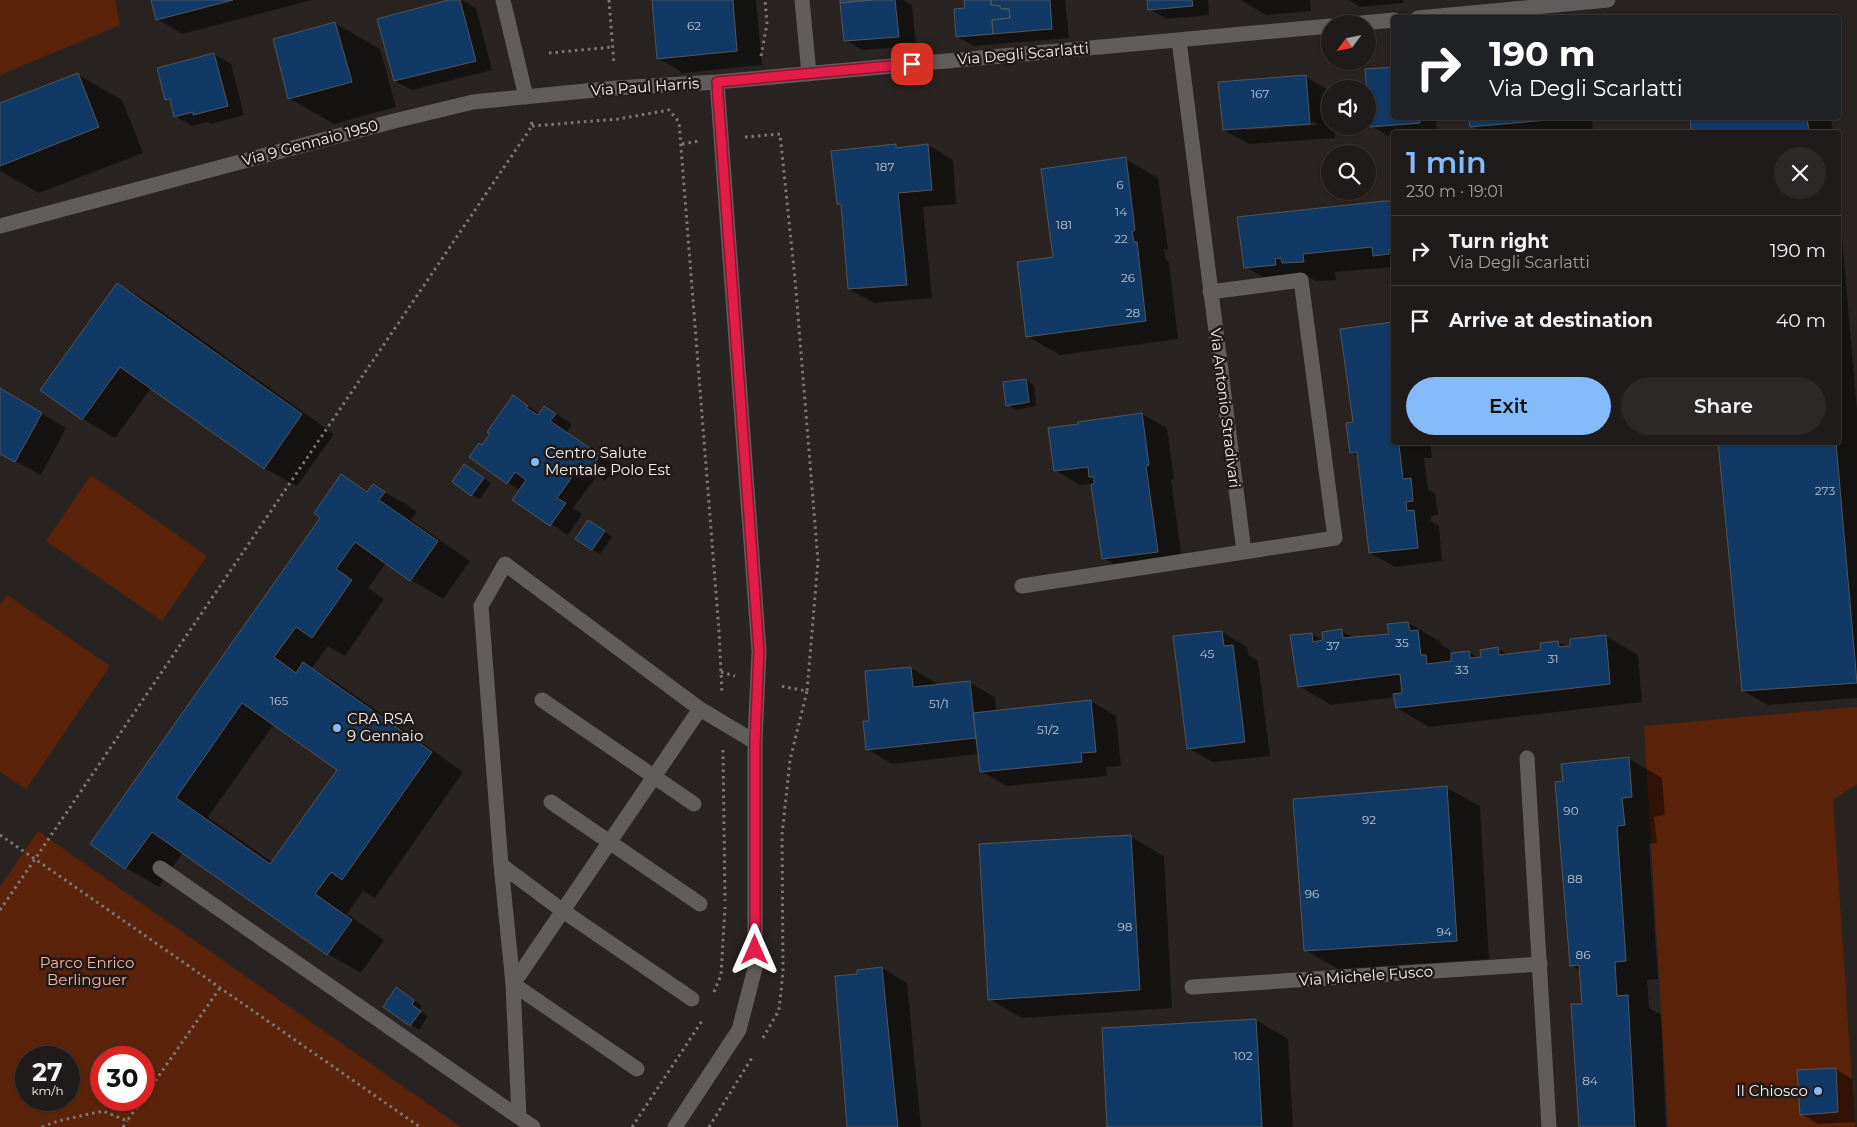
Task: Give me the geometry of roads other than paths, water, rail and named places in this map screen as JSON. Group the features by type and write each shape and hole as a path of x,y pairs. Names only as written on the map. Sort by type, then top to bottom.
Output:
{"street":[{"path":"503,0 526,97"},
{"path":"802,0 809,74"},
{"path":"1450,15 1608,0"},
{"path":"1376,22 1391,20"},
{"name":"Via Degli Scarlatti","path":"717,82 1321,27"},
{"name":"Via Antonio Stradivari","path":"1179,40 1244,552"},
{"name":"Via Paul Harris","path":"526,97 616,88 717,82 759,651 755,742 755,968 739,1030 676,1127"},
{"name":"Via 9 Gennaio 1950","path":"0,226 394,121 473,102 526,97"},
{"path":"1022,586 1335,538 1301,280 1210,292"},
{"path":"519,1117 513,984 501,865 481,606 505,564 700,709 755,742"},
{"path":"542,700 694,804"},
{"path":"513,984 700,709"},
{"path":"1528,758 1549,1127"},
{"path":"551,802 700,904"},
{"path":"501,865 563,911 692,999"},
{"path":"160,868 532,1127"},
{"name":"Via Michele Fusco","path":"1192,988 1540,964"},
{"path":"513,984 637,1069"}],"place":[{"name":"Centro Salute Mentale Polo Est","path":"535,462"},
{"name":"CRA RSA 9 Gennaio","path":"337,728"},
{"name":"Il Chiosco","path":"1818,1091"}],"park label":[{"name":"Parco Enrico Berlinguer","path":"87,972"}]}
